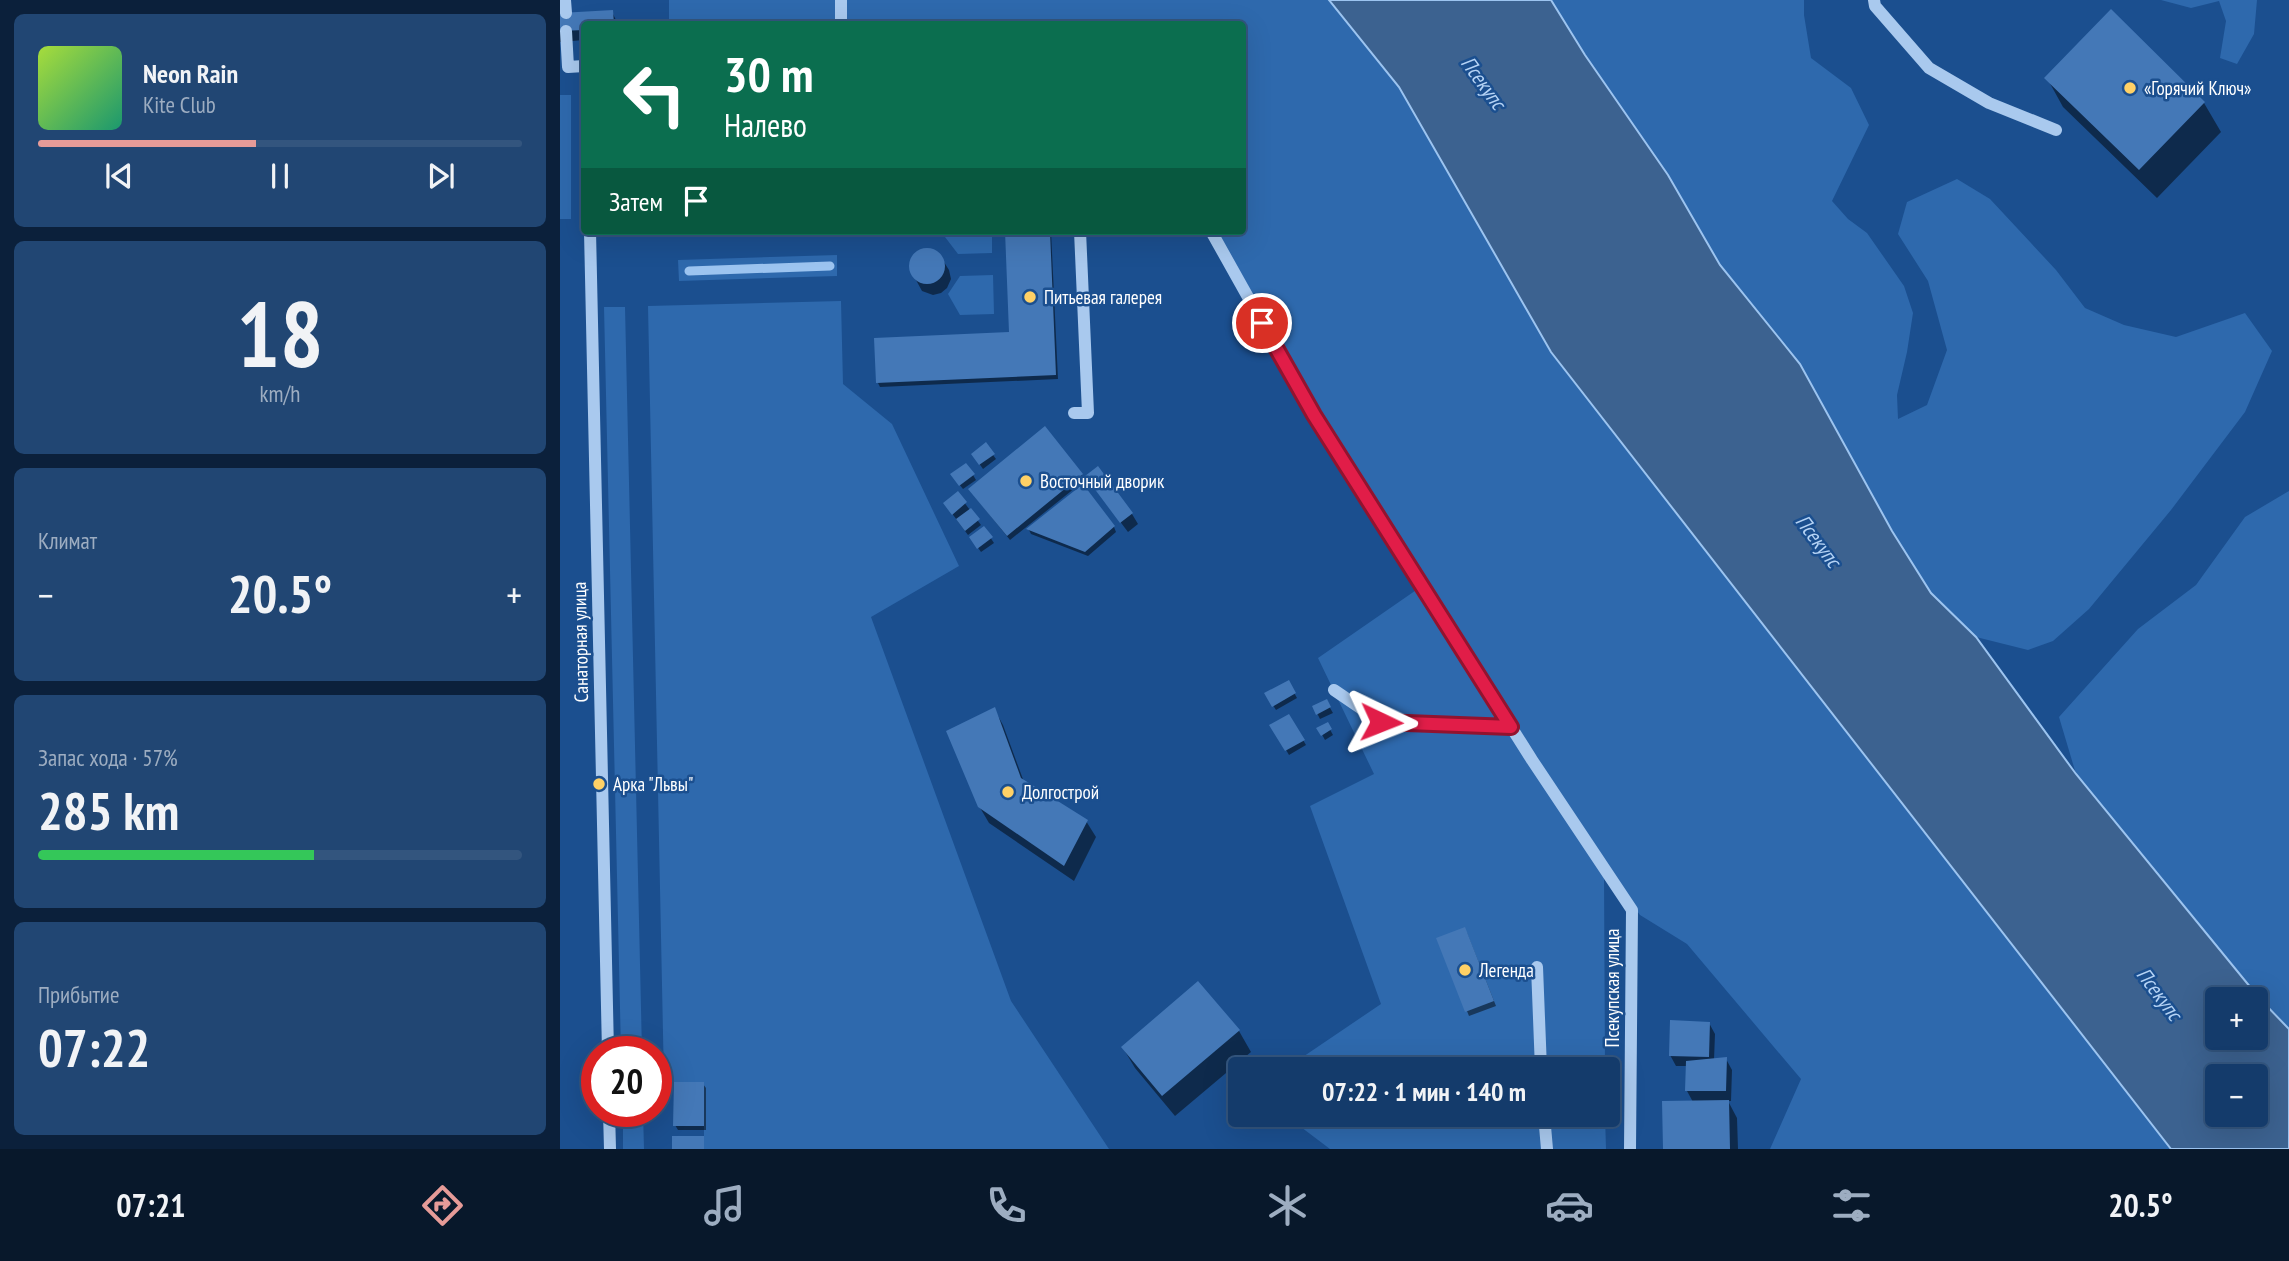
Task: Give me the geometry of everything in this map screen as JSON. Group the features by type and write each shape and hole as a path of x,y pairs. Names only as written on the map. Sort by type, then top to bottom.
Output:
{"street":[{"path":"841,0 841,21"},
{"path":"1874,0 1875,5 1929,68 1989,103 2056,130"},
{"path":"566,31 568,67 581,66"},
{"name":"Санаторная улица","path":"590,235 608,1036"},
{"path":"1074,413 1088,413 1080,235"},
{"path":"1212,235 1314,415 1511,727"},
{"path":"1334,690 1381,722 1511,727"},
{"name":"Псекупская улица","path":"1511,727 1632,911 1630,1149"},
{"path":"1537,967 1543,1057"},
{"path":"609,1127 610,1149"},
{"path":"1545,1127 1546,1149"}],"shaded area":[{"path":"669,0 1329,0 1399,87 1551,352 2171,1149 1770,1149 1801,1079 1687,944 1640,915 1606,872 1605,1057 1303,1057 1381,1004 1310,806 1374,774 1318,658 1422,586 1213,235 1246,235 1246,21 669,21"},
{"path":"1551,0 1804,0 1811,58 1851,88 1869,125 1832,201 1848,219 1867,233 1904,286 1913,313 1897,395 1898,419 1927,405 1947,350 1928,281 1898,234 1907,202 1957,179 1990,199 2056,270 2085,308 2124,325 2176,337 2245,313 2272,351 2245,412 2171,510 2089,609 2053,641 2028,650 1976,637 1931,593 1892,531 1800,364 1720,265 1668,175 1585,55"},
{"path":"2161,0 2257,0 2254,34 2237,64 2220,58 2226,21 2219,1 2191,8"},
{"path":"560,95 571,95 571,219 560,219"},
{"path":"992,235 992,253 958,254 945,237"},
{"path":"837,255 837,276 679,281 678,260"},
{"path":"993,275 994,314 960,315 948,294 960,276"},
{"path":"841,301 843,384 892,424 959,566 871,617 1011,1001 1109,1149 704,1149 704,1082 672,1082 672,1036 663,1036 648,306"},
{"path":"604,307 625,307 642,1036 621,1036"},
{"path":"2289,491 2289,1029 2268,1007 2268,987 2250,987 2076,774 2059,717 2138,629 2196,585 2245,517"},
{"path":"623,1127 643,1127 644,1149 623,1149"},
{"path":"1301,1127 1605,1127 1606,1149 1330,1149"}],"water":[{"name":"Псекупс","path":"1329,0 1551,0 1585,55 1668,175 1720,265 1800,364 1892,531 1931,593 1976,637 2076,774 2250,987 2205,987 2205,1050 2268,1050 2268,1007 2289,1029 2289,1149 2171,1149 1551,352 1399,87"}],"building":[{"path":"2111,9 2205,102 2139,170 2044,78"},
{"path":"613,10 614,21 581,21 581,30 560,31 560,13"},
{"name":"Питьевая галерея","path":"1005,235 1050,235 1056,375 876,383 874,338 1009,332"},
{"path":"927,248 940,253 945,266 940,279 927,284 914,279 909,266 914,253"},
{"name":"Восточный дворик","path":"1045,426 1083,474 1007,536 968,489"},
{"path":"986,442 995,454 979,465 971,454"},
{"path":"966,463 975,474 959,486 950,474"},
{"path":"1098,466 1133,513 1120,523 1085,476"},
{"path":"1083,484 1115,526 1085,552 1026,529"},
{"path":"958,491 967,502 952,515 943,503"},
{"path":"971,508 980,519 965,531 956,519"},
{"path":"984,526 993,537 977,549 969,537"},
{"path":"1289,680 1296,693 1272,707 1264,693"},
{"path":"1327,699 1331,707 1316,715 1312,706"},
{"name":"Долгострой","path":"995,707 1021,778 1088,820 1064,866 978,807 946,731"},
{"path":"1289,714 1305,740 1285,751 1269,725"},
{"path":"1328,722 1332,729 1321,736 1316,728"},
{"name":"Легенда","path":"1465,927 1494,1001 1465,1012 1436,938"},
{"path":"1198,981 1240,1030 1162,1096 1121,1047"},
{"path":"1670,1020 1710,1022 1709,1057 1669,1056"},
{"path":"1727,1057 1726,1091 1685,1091 1686,1061"},
{"path":"674,1082 704,1082 704,1126 673,1126"},
{"path":"1729,1100 1730,1149 1663,1149 1662,1101"},
{"path":"672,1136 704,1136 704,1149 672,1149"}],"waterway":[{"path":"689,271 830,266"}],"place":[{"name":"«Горячий Ключ»","path":"2130,88"},
{"name":"Питьевая галерея","path":"1030,297"},
{"name":"Восточный дворик","path":"1026,481"},
{"name":"Арка \"Львы\"","path":"599,784"},
{"name":"Долгострой","path":"1008,792"},
{"name":"Легенда","path":"1465,970"}],"route":[{"path":"1262,323 1314,415 1511,727 1381,722"}]}
